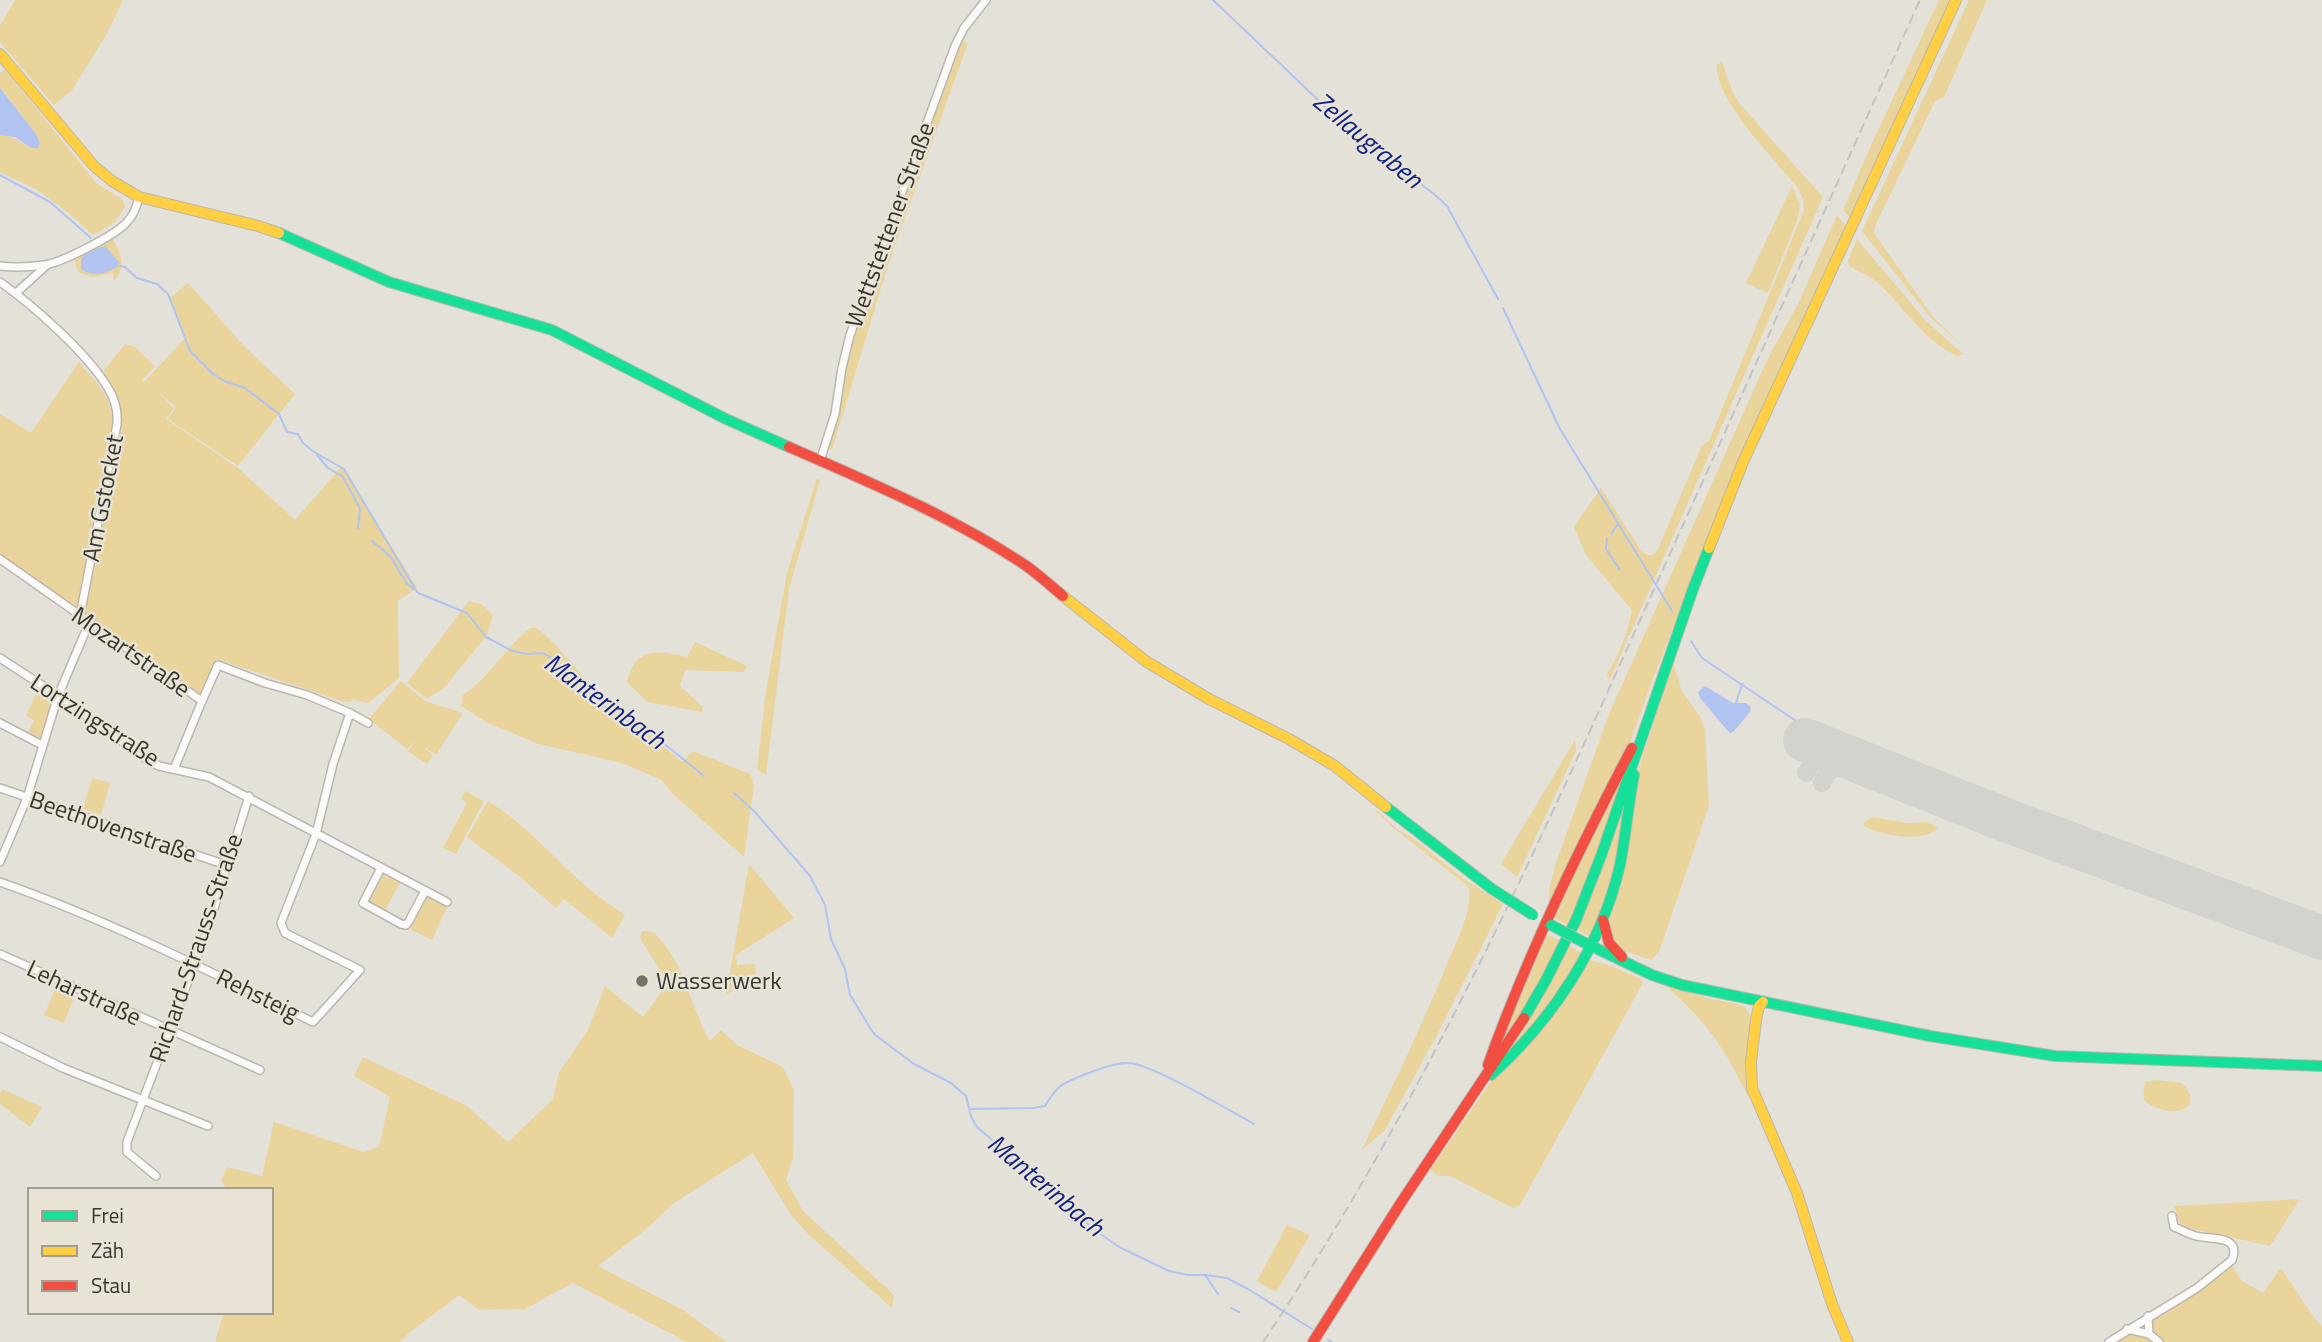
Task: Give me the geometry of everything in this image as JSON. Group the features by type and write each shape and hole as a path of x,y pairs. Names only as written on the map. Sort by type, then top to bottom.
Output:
{"main road":[{"path":"1313,1342 1402,1201 1518,1028 1576,920 1601,856 1693,589 1743,462 1956,0"},
{"path":"0,54 93,166 139,197 258,226 389,282 552,330 726,419 947,520 1007,552 1147,662 1209,699 1298,743 1335,766 1492,889 1548,924 1630,965 1668,981 1716,993 1930,1037 2054,1056 2322,1066"},
{"path":"1476,1091 1509,1007 1657,690"},
{"path":"1482,1082 1504,1064 1551,1010 1568,986 1603,920 1618,873 1632,785 1646,725"},
{"path":"1603,920 1609,943 1630,965"},
{"path":"1716,993 1742,1002 1760,1017"},
{"path":"1763,1002 1759,1006 1760,1017 1750,1075 1755,1098 1797,1193 1832,1304 1849,1342"},
{"path":"1760,1017 1767,1010 1779,1005"}],"street":[{"name":"Wettstettener Straße","path":"820,461 835,414 850,335 955,46 964,28 986,0"},
{"path":"0,292 13,291 47,265 102,240 125,225 131,219 139,197"},
{"path":"0,266 47,265"},
{"name":"Am Gstocket","path":"0,282 13,291 91,366 108,389 116,406 117,424 80,616"},
{"name":"Mozartstraße","path":"0,559 202,701 174,769"},
{"path":"0,862 27,798 58,696 89,623"},
{"name":"Lortzingstraße","path":"0,658 149,761 209,777 447,902"},
{"path":"202,701 218,665 307,695 368,723"},
{"path":"316,834 333,764 350,713"},
{"path":"0,723 42,745"},
{"name":"Beethovenstraße","path":"0,788 226,865"},
{"name":"Richard-Strauss-Straße","path":"156,1176 127,1152 127,1142 141,1099 207,931 249,796"},
{"name":"Rehsteig","path":"194,964 313,1022 360,970 285,933 281,923 316,834"},
{"path":"381,868 363,903 401,924 406,925 409,921 425,891"},
{"path":"0,882 50,900 194,964"},
{"name":"Leharstraße","path":"0,954 260,1070"},
{"path":"0,1037 63,1068 208,1126"},
{"path":"2109,1342 2197,1288 2232,1260 2234,1250 2230,1242 2199,1237 2175,1227 2172,1216"},
{"path":"2148,1316 2149,1334"},
{"path":"2127,1329 2149,1334 2159,1342"}],"shaded area":[{"path":"15,0 123,0 106,35 72,90 54,105 0,42 0,26"},
{"path":"1939,0 1951,0 1851,219 1843,210"},
{"path":"1969,0 1987,0 1944,97 1935,101 1874,233 1933,317 1962,345 1929,316 1862,231"},
{"path":"961,40 968,43 888,265 832,450 828,448 836,421 849,347"},
{"path":"1722,61 1739,103 1823,197 1608,679 1607,674 1623,643 1632,610 1586,555 1574,527 1601,488 1640,549 1647,555 1653,555 1658,549 1702,445 1709,441 1804,210 1803,199 1797,187 1748,129 1725,95 1717,65"},
{"path":"5,69 96,183 123,200 125,207 114,223 93,235 36,189 0,172 0,135 11,137 34,149 36,134 0,88 0,73"},
{"path":"1792,186 1800,205 1798,218 1768,293 1746,283"},
{"path":"1837,215 1847,227 1736,468 1626,754 1553,904 1549,903 1549,889 1556,863 1609,714 1767,360 1799,302"},
{"path":"113,239 122,266 114,281 113,273 92,277 78,272 74,258"},
{"path":"1857,239 1926,321 1963,354 1958,356 1935,342 1877,282 1849,266 1848,260"},
{"path":"188,283 244,346 295,394 238,466 168,419 176,407 156,391 174,408 166,419 238,468 295,520 342,466 417,588 398,601 399,678 368,703 341,701 217,659 201,696 83,614 122,424 116,397 102,373 125,344 135,347 155,366 142,380 144,382 186,337 171,297"},
{"path":"79,362 105,395 113,419 78,612 0,554 0,414 31,433"},
{"path":"817,478 820,480 789,589 766,775 757,769 766,691 787,573"},
{"path":"469,601 481,604 493,615 487,635 444,688 427,699 407,683"},
{"path":"530,628 536,628 548,638 582,675 591,688 588,694 584,694 604,709 625,714 682,762 693,751 750,774 754,785 744,857 673,794 662,780 622,763 538,744 486,722 461,706 463,695 481,680"},
{"path":"695,642 747,666 744,672 685,670 680,686 703,707 702,712 648,702 627,682 636,662 642,657 667,653 687,657"},
{"path":"1673,662 1682,691 1699,715 1705,729 1709,805 1659,952 1651,960 1624,951 1613,941 1608,927 1621,877 1637,774"},
{"path":"401,681 425,701 463,713 436,755 420,744 433,755 427,764 408,751 416,741 407,749 369,719"},
{"path":"38,689 54,698 41,739 28,733 34,720 26,716"},
{"path":"1575,740 1576,751 1517,877 1501,864"},
{"path":"1629,762 1600,849 1569,926 1556,919 1556,912 1607,802"},
{"path":"92,778 110,783 101,815 83,809"},
{"path":"1629,785 1618,861 1610,890 1591,937 1577,930"},
{"path":"465,791 484,801 456,854 443,848 467,803 461,799"},
{"path":"488,801 528,832 590,890 625,915 612,938 564,899 556,908 467,837"},
{"path":"1376,810 1463,878 1503,904 1385,1130 1361,1151 1414,1041 1457,942 1469,897 1469,887 1396,830"},
{"path":"1873,817 1907,823 1927,822 1938,828 1922,836 1893,835 1865,827 1863,823"},
{"path":"749,864 794,918 736,955 737,965 754,964 756,973 726,995"},
{"path":"383,875 400,883 385,910 369,902"},
{"path":"427,894 448,905 432,940 410,929"},
{"path":"642,931 654,932 668,949 710,1041 721,1030 737,1045 783,1067 794,1090 793,1158 786,1180 803,1211 894,1295 892,1308 809,1235 791,1215 753,1153 674,1203 645,1230 598,1266 683,1310 726,1342 687,1342 573,1283 525,1309 479,1310 459,1295 400,1342 215,1342 223,1314 273,1314 273,1188 226,1188 221,1181 227,1167 262,1176 274,1122 363,1152 379,1147 390,1097 354,1076 363,1057 467,1106 508,1142 553,1099 559,1072 587,1032 605,986 643,1017 668,983 640,938"},
{"path":"1547,934 1560,941 1533,995 1494,1057 1507,1021"},
{"path":"1568,945 1582,954 1553,1003 1499,1065 1537,1006"},
{"path":"1587,959 1614,967 1641,979 1643,983 1520,1205 1513,1208 1450,1176 1438,1176 1430,1170 1494,1077"},
{"path":"1668,985 1711,999 1738,1004 1747,1009 1752,1021 1745,1070 1750,1098 1715,1039"},
{"path":"56,987 75,995 64,1023 44,1015"},
{"path":"2156,1080 2182,1083 2189,1093 2191,1101 2188,1106 2181,1110 2163,1110 2144,1100 2145,1082"},
{"path":"2,1089 42,1107 30,1127 0,1104"},
{"path":"2300,1199 2270,1246 2184,1227 2174,1206"},
{"path":"1287,1225 1310,1235 1276,1292 1257,1281"},
{"path":"2232,1266 2242,1281 2263,1293 2281,1268 2317,1322 2322,1325 2322,1342 2117,1342 2189,1298"}],"water":[{"path":"0,88 36,134 40,144 38,148 31,148 15,137 0,135"},
{"path":"105,246 119,262 118,267 100,274 81,270 81,258"},
{"path":"1705,686 1733,703 1746,703 1751,707 1734,731 1730,733 1700,698 1698,692"}],"waterway":[{"name":"Zellaugraben","path":"1213,0 1357,137 1447,206 1498,299"},
{"name":"Manterinbach","path":"0,175 50,202 91,238"},
{"name":"Manterinbach","path":"120,266 137,278 157,284 168,294 190,351 213,374 245,388 279,414 287,432 298,434 303,443 314,452 344,469 417,592"},
{"name":"Zellaugraben","path":"1503,308 1560,429 1672,611"},
{"path":"317,455 328,468 342,476 360,508 358,528"},
{"path":"1611,534 1618,524"},
{"path":"1607,538 1606,549 1620,570"},
{"path":"372,541 390,556 407,584 414,589"},
{"name":"Manterinbach","path":"418,593 467,613 486,637 512,651 543,653 565,667 603,706 625,712 704,776"},
{"name":"Zellaugraben","path":"1691,641 1702,658 1805,727"},
{"path":"1736,703 1742,684"},
{"name":"Manterinbach","path":"734,793 754,811 810,876 825,905 831,939 845,969 850,995 874,1034 914,1064 951,1083 966,1096 976,1126 1095,1230 1119,1247 1169,1271 1227,1278 1312,1329"},
{"path":"970,1109 1045,1106 1066,1082 1107,1067 1128,1063 1172,1079 1254,1124"},
{"path":"1205,1275 1218,1294"},
{"path":"1231,1308 1239,1312"},
{"name":"Manterinbach","path":"1328,1340 1332,1342"}],"taxiway":[{"path":"1806,773 1823,747"},
{"path":"1822,783 1840,754"}],"runway":[{"path":"1805,740 1998,817 2322,938"}],"railway":[{"path":"1263,1342 1320,1253 1426,1069 1521,879 1920,0"}],"traffic: fast":[{"path":"279,233 389,282 552,330 726,419 789,447"},
{"path":"1524,1018 1576,920 1709,548"},
{"path":"1491,1075 1514,1053 1554,1006 1572,980 1601,925 1620,865 1634,775"},
{"path":"1386,807 1492,889"},
{"path":"1492,889 1533,915"},
{"path":"1551,925 1585,943"},
{"path":"1585,943 1652,975 1682,985 1930,1036 2055,1056 2322,1066"}],"traffic: slow":[{"path":"1709,548 1743,462 1956,0"},
{"path":"0,54 94,166 112,181 139,197 279,233"},
{"path":"1063,596 1147,662 1209,699 1289,739 1335,766 1386,807"},
{"path":"1763,1002 1759,1006 1756,1020 1751,1062 1752,1088 1797,1193 1832,1304 1848,1342"}],"traffic: jam":[{"path":"789,447 910,501 970,532 1025,565 1063,596"},
{"path":"1488,1065 1554,904 1632,748"},
{"path":"1603,920 1609,943 1622,957"},
{"path":"1313,1342 1402,1201 1524,1018"}],"place":[{"name":"Wasserwerk","path":"642,981"}]}
